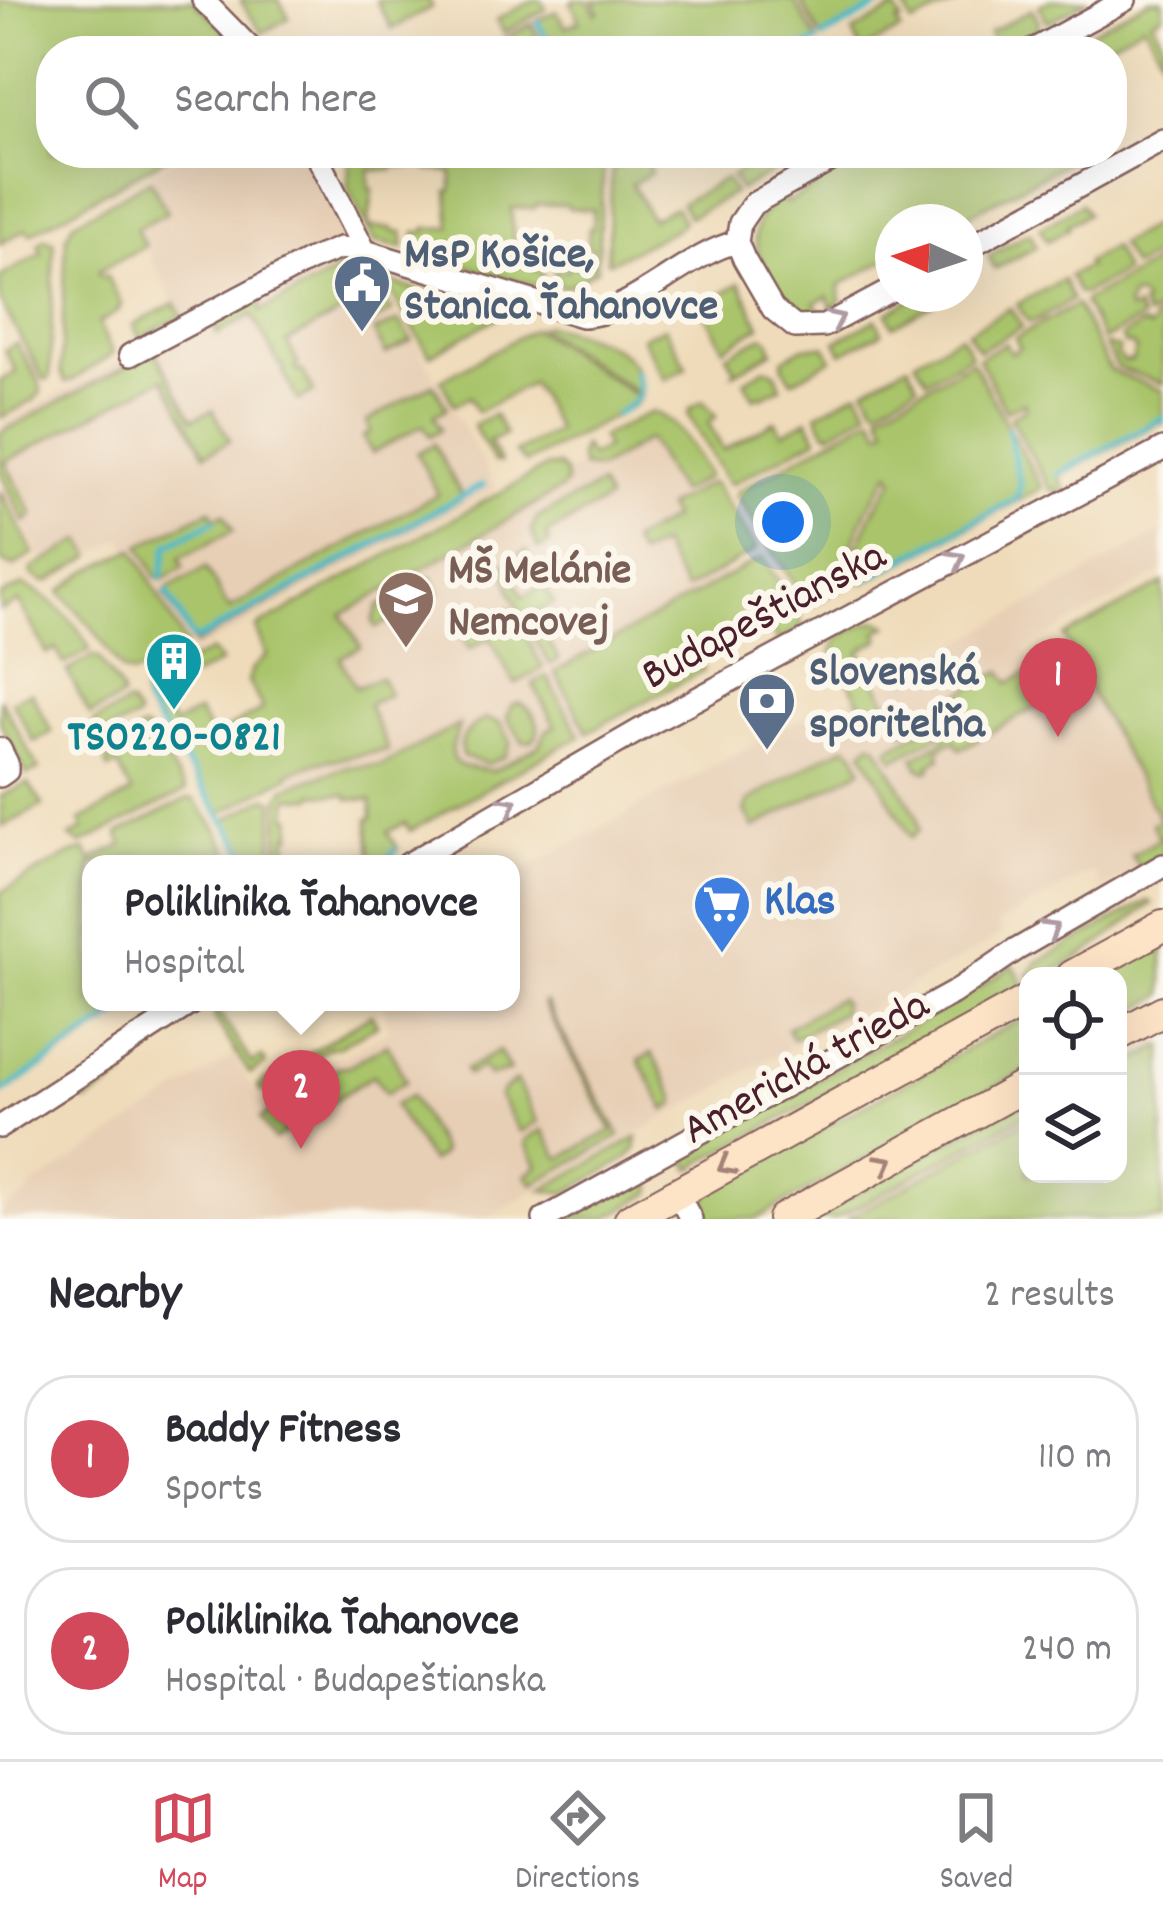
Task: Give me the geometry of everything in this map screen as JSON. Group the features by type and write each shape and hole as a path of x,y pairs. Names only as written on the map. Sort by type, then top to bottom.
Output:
{"street":[{"path":"203,0 238,36"},
{"path":"1059,36 1125,0"},
{"path":"1127,160 1163,140"},
{"path":"323,168 365,251"},
{"path":"817,168 753,204 740,223 737,242 773,309 795,327 824,326 875,299"},
{"path":"983,239 1112,168"},
{"path":"130,355 340,248 365,251 592,316 613,309 715,249 737,242"},
{"name":"Budapeštianska","path":"424,855 657,720 1163,448"},
{"path":"0,749 7,771 0,776"},
{"path":"544,1219 953,993 1016,950 1163,865"},
{"path":"1088,967 1163,926"},
{"name":"Americká trieda","path":"630,1219 684,1206 1019,1005"},
{"path":"1127,1030 1163,1010"},
{"path":"0,1127 179,1011"},
{"path":"783,1219 1019,1089"}],"shaded area":[{"path":"159,168 323,168 352,223 382,257 368,267 435,375 496,488 192,654 138,548 130,551 123,538 92,556 82,540 44,562 0,482 0,425 186,325 136,229 166,212 147,175"},
{"path":"641,434 741,606 691,645 704,670 424,824 322,776 294,786 263,730 295,688 261,629 546,469 565,473 582,467"},
{"path":"1163,531 1163,572 1025,649 1037,682 1084,680 1160,820 1159,837 1139,868 1098,891 1100,883 1093,871 997,924 1002,934 974,951 865,1011 852,1012 484,1219 0,1219 0,1212 31,1192 30,1188 232,1057 263,1104 334,1057 388,1031 385,1011 520,1011 520,872 811,713 880,687"}],"green space":[{"path":"0,0 192,0 230,36 36,36 36,168 147,168 30,234 26,229 0,244"},
{"path":"240,0 279,0 289,18 262,33"},
{"path":"376,0 429,0 432,7 392,29"},
{"path":"542,0 546,9 504,33 496,20"},
{"path":"588,0 596,14 593,0 794,0 815,36 543,36 535,22 556,11 566,27 580,21 571,2"},
{"path":"800,0 879,0 873,3 876,9 820,36"},
{"path":"909,0 958,3 912,24 904,4"},
{"path":"1049,0 1089,0 1048,22 1039,6"},
{"path":"1149,0 1163,0 1163,14 1152,20 1163,41 1163,59 1144,24 1122,36 1088,33"},
{"path":"895,9 902,21 897,23 901,30 890,36 855,36 853,32"},
{"path":"1032,9 1039,23 1024,36 989,33"},
{"path":"531,24 537,36 509,36"},
{"path":"349,168 394,168 369,170 369,189 373,189 368,227 403,232 403,248 374,241 348,189"},
{"path":"604,168 597,269 569,286 556,281 554,270 592,266 592,248 588,247 593,210 568,205 511,208 514,245 510,246 510,264 542,270 544,288 463,265 456,244 442,244 441,260 415,253 415,232 451,228 448,191 452,190 452,172 428,170"},
{"path":"649,168 651,173 632,184 651,219 675,207 683,221 610,262 607,261 612,169"},
{"path":"745,168 780,168 740,190 731,176"},
{"path":"838,168 1056,168 983,207 875,204 875,266 840,285 840,300 832,310 828,296 815,303 826,314 812,317 786,303 766,270 756,236 761,216 770,207 814,188 812,182"},
{"path":"725,179 734,193 689,217 681,203"},
{"path":"150,180 167,212 136,229 145,246 98,271 101,277 106,275 122,305 98,323 113,354 65,382 61,372 66,238 72,224"},
{"path":"1081,204 1087,214 1047,241 1040,228"},
{"path":"1163,220 1163,252 1132,267 1119,244"},
{"path":"1028,233 1036,247 995,269 989,257"},
{"path":"45,239 54,242 47,380 0,301 0,277 42,253 38,244"},
{"path":"1113,247 1124,272 1078,293 1069,276"},
{"path":"335,256 342,256 339,271 353,275 360,261 392,311 370,325 358,303 287,342 298,364 295,367 302,370 314,392 298,401 283,365 252,315 217,334 213,321 258,295 261,311 335,273"},
{"path":"1163,258 1163,308 1147,317 1142,299 1131,297 1127,307 1130,311 1136,308 1142,319 1103,340 1083,302"},
{"path":"382,279 387,281 502,315 430,355"},
{"path":"1063,280 1072,300 1028,322 1017,304"},
{"path":"740,283 760,326 724,348 701,306"},
{"path":"175,303 182,316 140,338 133,325"},
{"path":"1076,305 1110,370 1163,391 1163,424 1059,476 1067,494 1061,497 1056,489 1051,490 1010,417 1026,408 1024,402 1006,411 978,358 1005,343 1011,353 1020,348 1015,338"},
{"path":"1010,308 1022,327 979,350 967,332"},
{"path":"889,312 918,312 893,326"},
{"path":"1162,314 1163,384 1116,367 1105,345 1119,348 1123,362 1132,361 1136,349 1121,337 1142,325 1150,328"},
{"path":"876,319 882,332 842,353 836,341"},
{"path":"399,321 412,340 386,354 374,332"},
{"path":"547,325 622,353 633,364 641,395 538,328"},
{"path":"665,327 687,367 665,380 642,337"},
{"path":"533,329 640,398 526,463 515,453 557,430 532,383 477,412 469,397 454,405 441,380"},
{"path":"960,335 971,355 927,380 915,360"},
{"path":"763,336 773,351 733,373 727,355"},
{"path":"16,343 41,392 0,418 0,381 16,372 5,350"},
{"path":"825,346 832,359 792,381 783,359 804,347"},
{"path":"155,351 193,419 213,410 230,441 205,454 164,378 5,462 33,515 25,522 0,472 0,433"},
{"path":"972,361 1042,488 864,583 861,579 838,591 873,512 894,478 890,472 867,510 830,595 809,606 737,492 873,416 881,431 887,428 880,412"},
{"path":"908,364 918,384 875,405 865,388"},
{"path":"766,368 776,373 781,387 754,398 744,381"},
{"path":"433,384 447,408 434,416 441,429 430,436 423,425 372,453 363,437 371,432 366,422"},
{"path":"858,391 869,411 830,433 825,431 817,414"},
{"path":"703,401 716,417 708,422 723,450 775,421 783,433 808,419 817,438 731,484 688,415"},
{"path":"652,412 678,429 706,478 679,493 648,439 598,469 582,467 583,446 590,457 606,448 601,437"},
{"path":"494,414 505,434 489,442 500,462 494,462 473,425"},
{"path":"434,444 463,498 194,645 164,593 168,588 206,568 229,609 438,494 417,453"},
{"path":"558,466 565,473 566,484 561,489 342,615 361,647 340,658 356,688 380,677 389,694 368,705 388,750 318,762 288,773 219,814 144,704 148,684 151,682 173,725 198,712 213,737 263,709 248,681 252,669 267,655 256,628 546,467"},
{"path":"710,483 756,548 685,590 660,545 639,556 631,542 672,519 666,507"},
{"path":"600,485 607,500 546,535 550,543 539,549 531,531 537,518"},
{"path":"0,490 34,553 14,567 0,561"},
{"path":"211,510 215,518 224,514 233,531 180,558 184,567 162,580 157,578 140,546"},
{"path":"82,540 92,556 50,581 32,575 32,569"},
{"path":"134,549 185,645 133,675 122,671 60,592 86,572"},
{"path":"527,550 529,555 509,567 523,597 544,585 554,603 533,614 559,660 550,664 506,574 505,562"},
{"path":"761,558 800,614 802,628 778,641 770,626 750,636 743,625 694,651 704,670 588,732 555,672"},
{"path":"431,577 439,593 376,628 373,621 379,606"},
{"path":"1163,583 1163,857 1140,870 1132,855 1156,841 1159,837 1152,824 1160,819 1084,681 960,749 954,740 938,750 941,757 929,764 931,768 919,768 914,758 945,739 953,723 936,715 904,731 900,727 1002,671 1009,683 1071,649 1064,637"},
{"path":"24,585 63,612 90,650 64,664 56,649 47,654 19,602 0,611 0,596"},
{"path":"511,608 543,668 515,684 490,638 469,649 461,635"},
{"path":"879,621 888,626 877,632 880,639 860,651 892,711 876,717 865,711 832,651 851,631"},
{"path":"211,651 221,662 180,683 172,670"},
{"path":"94,656 122,698 90,715 67,671"},
{"path":"547,677 580,736 410,831 405,823 388,832 398,849 394,855 371,855 368,819 372,818 372,800 314,794 313,798 289,798 292,836 288,836 288,855 278,855 279,798 285,788 347,767 380,766 459,725 452,749 453,760 461,766 493,771 539,746 547,730 555,726 533,684"},
{"path":"31,692 52,732 34,742 12,701"},
{"path":"0,698 39,769 27,775 0,722"},
{"path":"519,703 536,720 538,731 532,741 523,742 507,718 511,706"},
{"path":"127,704 137,719 101,735 94,722"},
{"path":"485,719 500,723 511,742 505,756 487,764 463,757 461,751 466,734"},
{"path":"936,723 942,733 894,759 888,749"},
{"path":"143,729 186,791 81,844 70,837 84,829 80,821 132,793 118,765 109,769 103,750"},
{"path":"871,743 877,745 917,816 919,831 911,837 863,751"},
{"path":"847,746 862,769 754,828 745,811 749,801"},
{"path":"28,783 43,805 2,827 0,797"},
{"path":"268,797 274,801 272,855 247,855 223,821"},
{"path":"194,799 229,855 102,855 123,845 118,834"},
{"path":"85,850 82,1011 127,1011 0,1096 0,893"},
{"path":"1148,901 1152,903 1062,967 1034,967"},
{"path":"1163,940 1163,995 1127,1015 1127,967 1114,967"},
{"path":"1013,965 1019,976 1019,990 691,1169 685,1156 688,1150 956,1002"},
{"path":"839,998 841,1013 793,1039 787,1028"},
{"path":"545,1002 620,1136 533,1184 526,1176 538,1166 527,1139 543,1130 560,1159 612,1130"},
{"path":"218,1011 252,1063 262,1057 266,1064 250,1074 215,1019"},
{"path":"371,1014 377,1025 329,1048 261,1092 257,1086"},
{"path":"1019,1020 1019,1074 756,1219 708,1219 704,1202 714,1188"},
{"path":"387,1044 406,1081 386,1093 373,1075 274,1140 260,1119 338,1067"},
{"path":"1163,1045 1163,1219 847,1219 1019,1124 1019,1183 1127,1183 1127,1065"},
{"path":"499,1051 510,1071 489,1076 483,1067 468,1075 465,1070"},
{"path":"652,1053 675,1097 675,1104 666,1110 639,1060"},
{"path":"131,1061 122,1070 126,1076 86,1102 82,1096 71,1102 70,1100"},
{"path":"516,1081 538,1122 522,1131 499,1096"},
{"path":"411,1096 442,1151 430,1162 394,1105"},
{"path":"1019,1103 1019,1118 835,1219 809,1219"},
{"path":"638,1137 636,1149 625,1160 566,1193 542,1190"},
{"path":"645,1176 653,1187 651,1193 605,1219 561,1219 636,1177"}],"waterway":[{"path":"825,36 890,0"},
{"path":"538,23 545,36"},
{"path":"616,414 637,398 640,386 635,372"},
{"path":"1058,474 1163,418"},
{"path":"865,580 1016,499 1020,486 1008,429"},
{"path":"167,592 192,638 198,639 483,485"},
{"path":"161,578 168,545 214,521"},
{"path":"152,683 145,689 146,704 248,855"},
{"path":"391,855 395,850"},
{"path":"0,1094 123,1011"}],"place":[{"name":"MsP Košice, Stanica Ťahanovce","path":"362,334"},
{"name":"MŠ Melánie Nemcovej","path":"406,650"},
{"name":"TS0220-0821","path":"174,712"},
{"name":"Baddy Fitness","path":"1058,737"},
{"name":"Slovenská sporiteľňa","path":"767,752"},
{"name":"Klas","path":"722,955"},
{"name":"Poliklinika Ťahanovce","path":"301,1149"}]}
